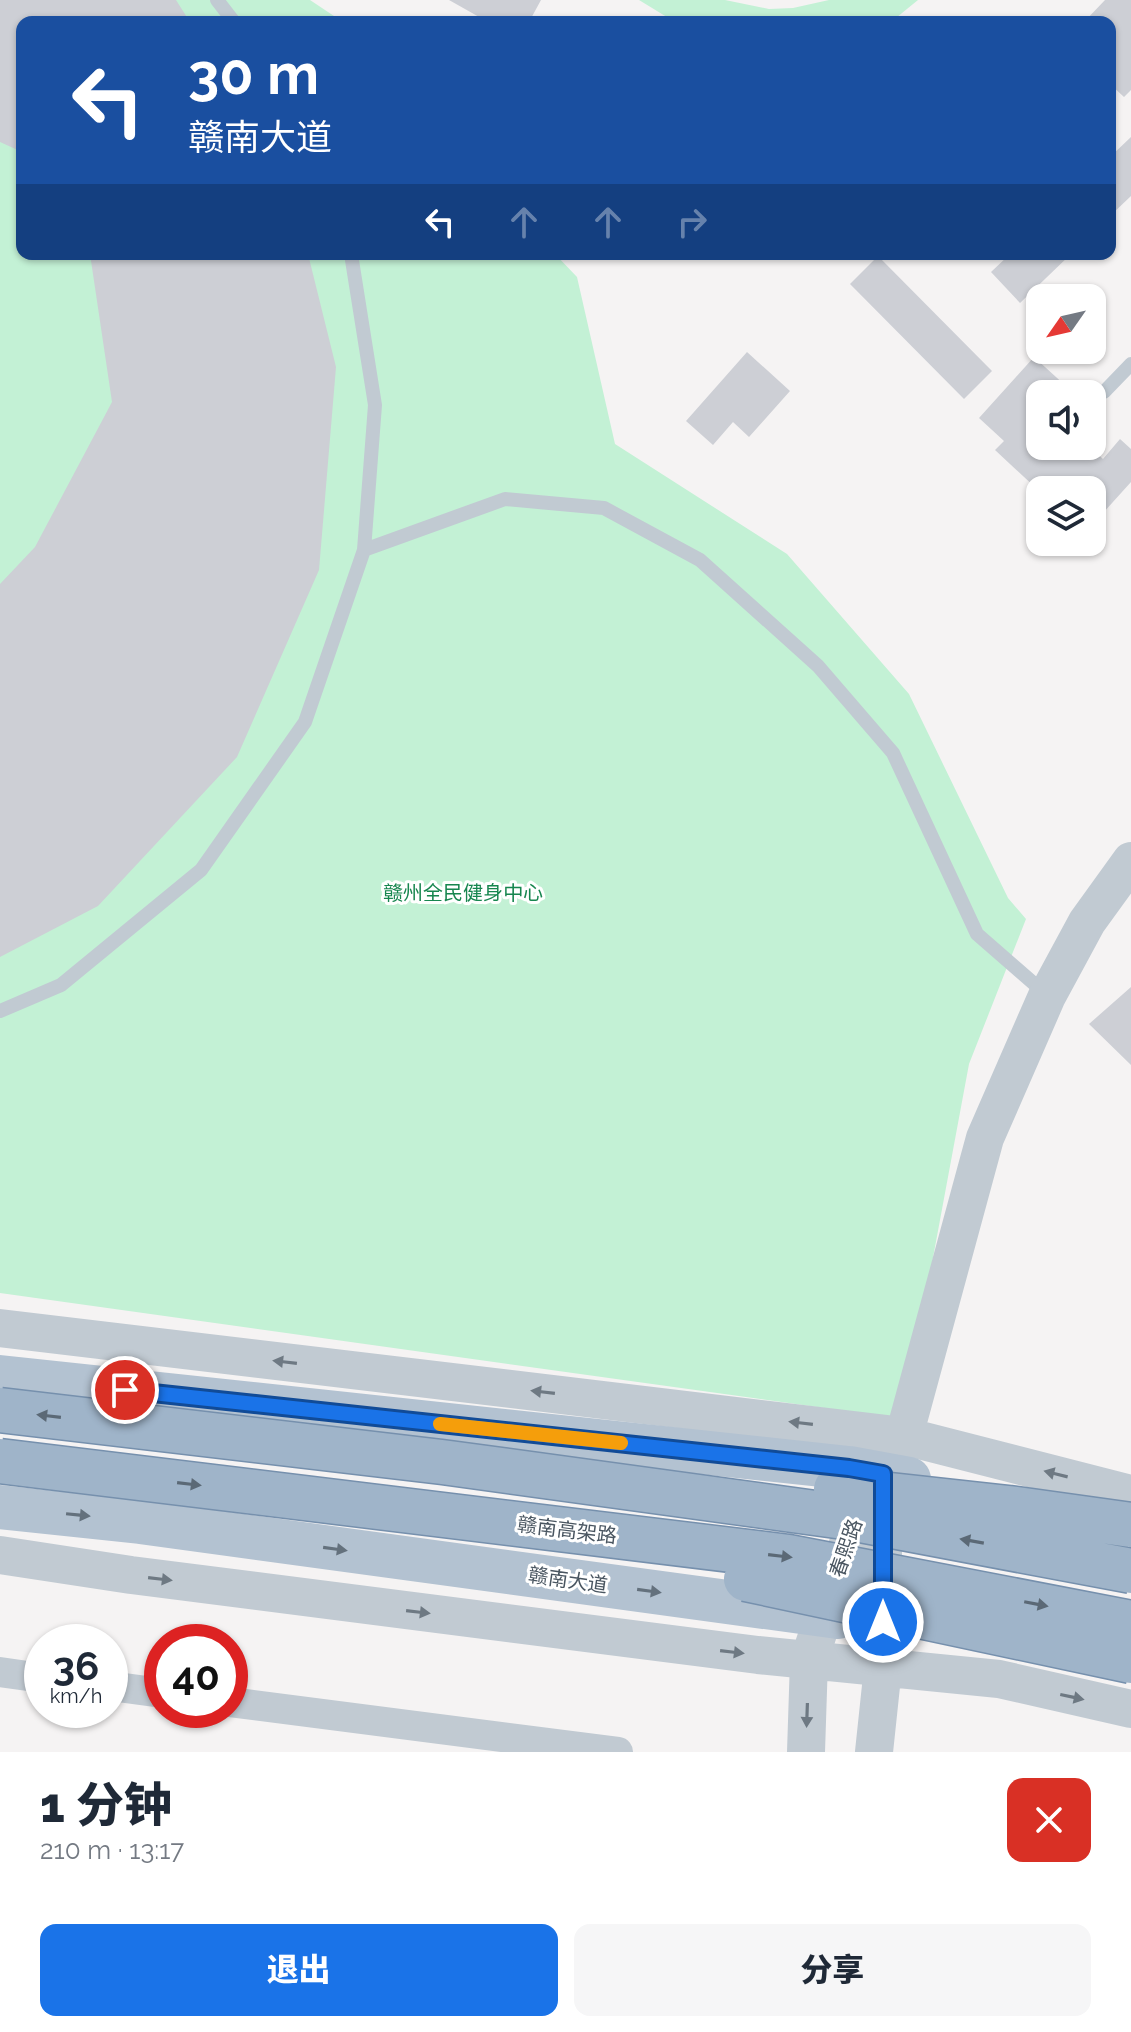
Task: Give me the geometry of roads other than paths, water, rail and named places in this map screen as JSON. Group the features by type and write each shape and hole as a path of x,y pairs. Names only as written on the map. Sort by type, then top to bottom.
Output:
{"highway":[{"path":"0,1410 442,1462 844,1517 1131,1571"},
{"path":"306,1446 744,1478 1131,1524"},
{"name":"赣南高架路","path":"0,1461 789,1557 1131,1623"},
{"path":"295,1497 767,1582 1131,1661"}],"main road":[{"path":"0,1377 877,1473 1087,1510 1131,1524"},
{"name":"赣南大道","path":"0,1507 156,1524 939,1630 1131,1683"}],"street":[{"name":"春熙路","path":"806,1752 809,1660 877,1473 904,1436 985,1138 1047,996 1087,922 1131,861"},
{"path":"0,1328 904,1436 1131,1494"},
{"name":"春熙路","path":"874,1752 883,1667 877,1473"},
{"path":"0,1555 131,1575 809,1660 999,1679 1131,1709"},
{"path":"0,1672 24,1675"},
{"path":"248,1704 618,1752"}],"lane":[{"path":"217,0 229,16"},
{"path":"0,1011 61,985 201,870 305,722 364,550 375,405 352,260"},
{"path":"1106,390 1131,364"},
{"path":"364,550 505,499 604,508 700,560 818,666 893,753 977,934 1047,996"}],"park label":[{"name":"赣州全民健身中心","path":"463,893"}]}
